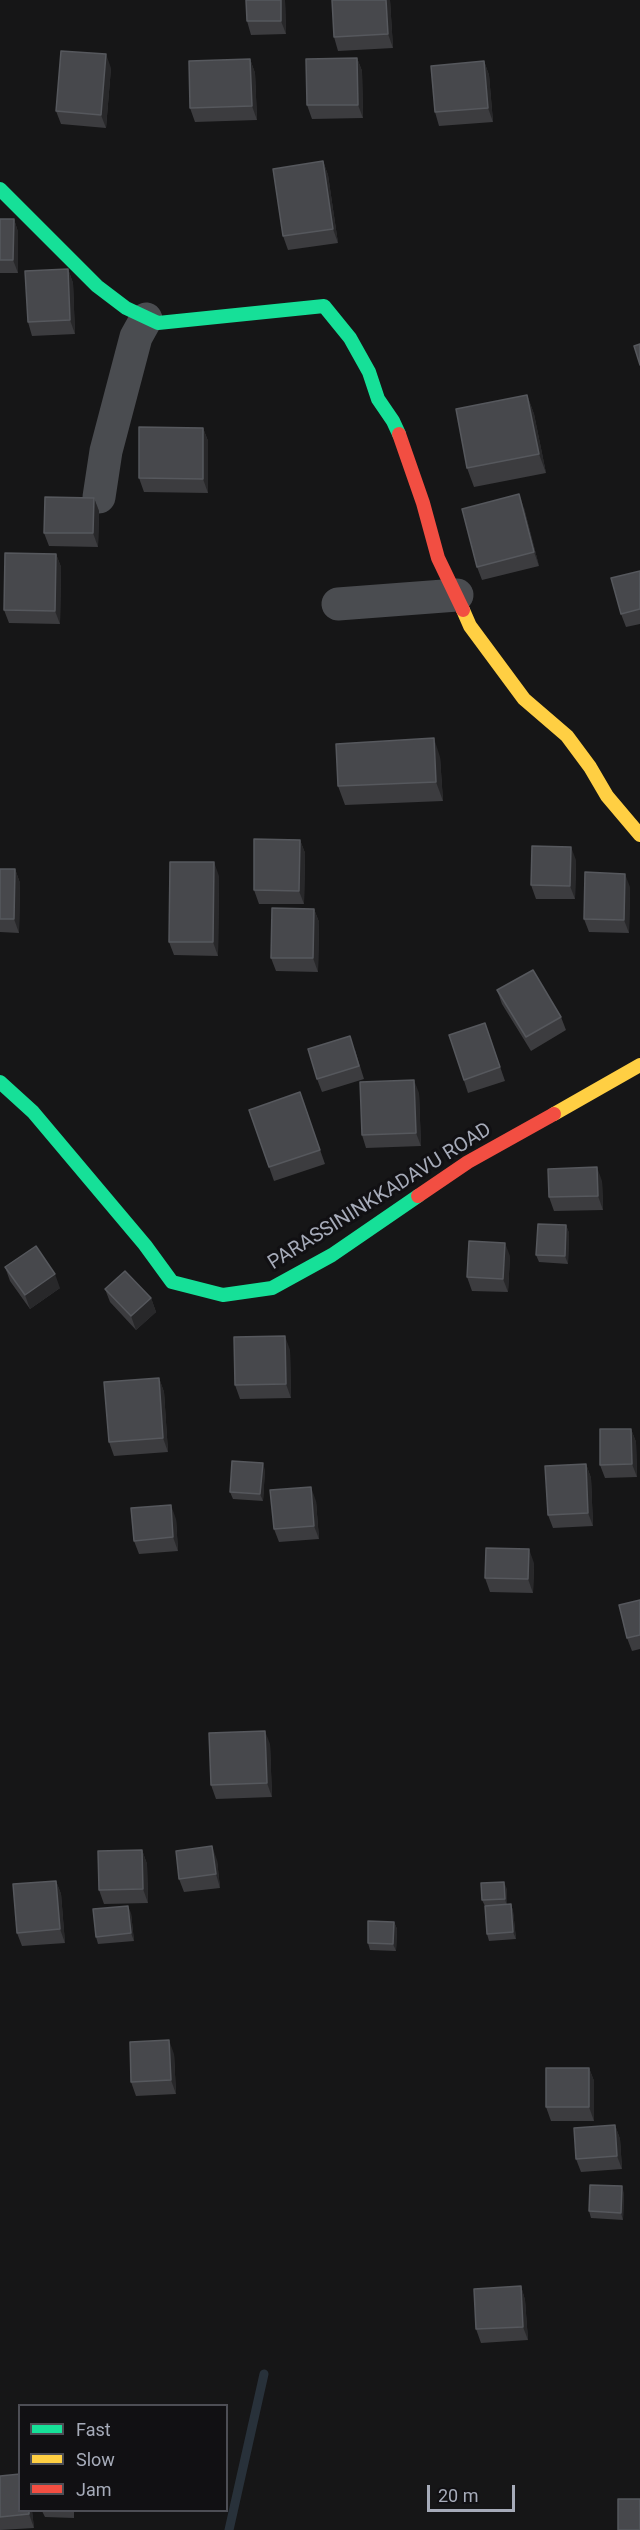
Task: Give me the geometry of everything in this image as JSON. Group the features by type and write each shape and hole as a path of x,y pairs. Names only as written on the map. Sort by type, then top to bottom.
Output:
{"street":[{"path":"0,189 23,216 85,274 111,296 146,319 158,323 324,306 350,338 369,372 378,399 393,422 406,451 438,558 470,626 524,699 567,736 590,767 607,796 640,835"},
{"path":"99,497 106,452 136,337 146,319"},
{"path":"338,604 457,595"},
{"name":"PARASSININKKADAVU ROAD","path":"0,1082 33,1112 145,1245 172,1282 223,1295 272,1288 332,1255 468,1162 640,1065"}],"building":[{"path":"246,0 281,0 281,21 247,21"},
{"path":"332,0 386,0 388,34 334,37"},
{"path":"61,51 106,54 101,115 56,111"},
{"path":"357,58 358,105 307,105 306,59"},
{"path":"250,59 252,106 190,108 189,61"},
{"path":"484,61 488,108 435,112 431,66"},
{"path":"323,161 333,229 283,236 273,169"},
{"path":"0,219 14,219 13,260 0,260"},
{"path":"68,269 70,320 28,322 25,271"},
{"path":"640,344 640,365 634,346"},
{"path":"527,395 539,454 467,468 456,409"},
{"path":"139,427 203,428 203,479 139,478"},
{"path":"519,494 534,552 477,567 462,509"},
{"path":"45,497 94,498 93,533 44,533"},
{"path":"5,553 56,554 55,611 4,610"},
{"path":"640,571 640,609 621,614 611,578"},
{"path":"434,738 436,782 338,786 336,744"},
{"path":"254,839 300,840 299,891 254,890"},
{"path":"532,846 571,847 570,886 531,885"},
{"path":"170,862 214,862 213,942 169,942"},
{"path":"0,869 15,869 14,919 0,919"},
{"path":"585,872 625,874 624,920 584,919"},
{"path":"272,908 314,909 313,958 271,958"},
{"path":"533,970 561,1017 526,1037 497,990"},
{"path":"485,1023 500,1067 464,1080 449,1035"},
{"path":"350,1036 359,1066 317,1079 308,1049"},
{"path":"414,1080 416,1133 362,1135 360,1082"},
{"path":"300,1092 320,1150 269,1167 249,1110"},
{"path":"597,1167 598,1196 549,1197 548,1169"},
{"path":"538,1224 566,1225 565,1256 536,1255"},
{"path":"469,1241 505,1243 503,1279 467,1277"},
{"path":"36,1246 55,1274 25,1295 5,1267"},
{"path":"125,1271 151,1298 131,1316 105,1289"},
{"path":"285,1336 286,1384 235,1385 234,1337"},
{"path":"159,1378 163,1438 109,1442 104,1382"},
{"path":"600,1429 631,1429 632,1464 600,1465"},
{"path":"232,1461 263,1463 260,1494 230,1492"},
{"path":"586,1464 588,1513 548,1515 545,1466"},
{"path":"311,1487 314,1526 274,1529 270,1490"},
{"path":"171,1505 173,1537 134,1541 131,1508"},
{"path":"486,1548 529,1549 528,1579 485,1578"},
{"path":"640,1600 640,1635 627,1638 619,1605"},
{"path":"265,1731 267,1783 211,1785 209,1733"},
{"path":"212,1846 216,1874 179,1879 176,1851"},
{"path":"142,1850 143,1889 99,1890 98,1851"},
{"path":"56,1881 60,1929 17,1933 13,1884"},
{"path":"504,1882 505,1899 482,1900 481,1883"},
{"path":"511,1904 513,1932 487,1934 485,1906"},
{"path":"128,1906 131,1933 96,1937 93,1909"},
{"path":"368,1921 394,1922 393,1944 368,1943"},
{"path":"169,2040 171,2080 131,2082 130,2042"},
{"path":"546,2068 589,2068 589,2107 546,2107"},
{"path":"615,2125 617,2156 576,2159 574,2128"},
{"path":"590,2185 622,2186 621,2213 589,2211"},
{"path":"521,2286 523,2327 476,2329 474,2289"},
{"path":"18,2474 18,2512 29,2512 29,2514 0,2517 0,2476"},
{"path":"618,2499 640,2499 640,2530 618,2530"}],"waterway":[{"path":"229,2530 264,2374"}],"traffic: fast":[{"path":"0,189 97,286 126,308 158,323 324,306 350,338 369,372 378,399 399,434"},
{"path":"0,1082 33,1112 145,1245 172,1282 223,1295 272,1288 332,1255 418,1196"}],"traffic: slow":[{"path":"463,610 470,626 524,699 567,736 590,767 607,796 640,835"},
{"path":"554,1114 640,1065"}],"traffic: jam":[{"path":"399,434 423,503 438,558 463,610"},
{"path":"418,1196 468,1162 554,1114"}]}
